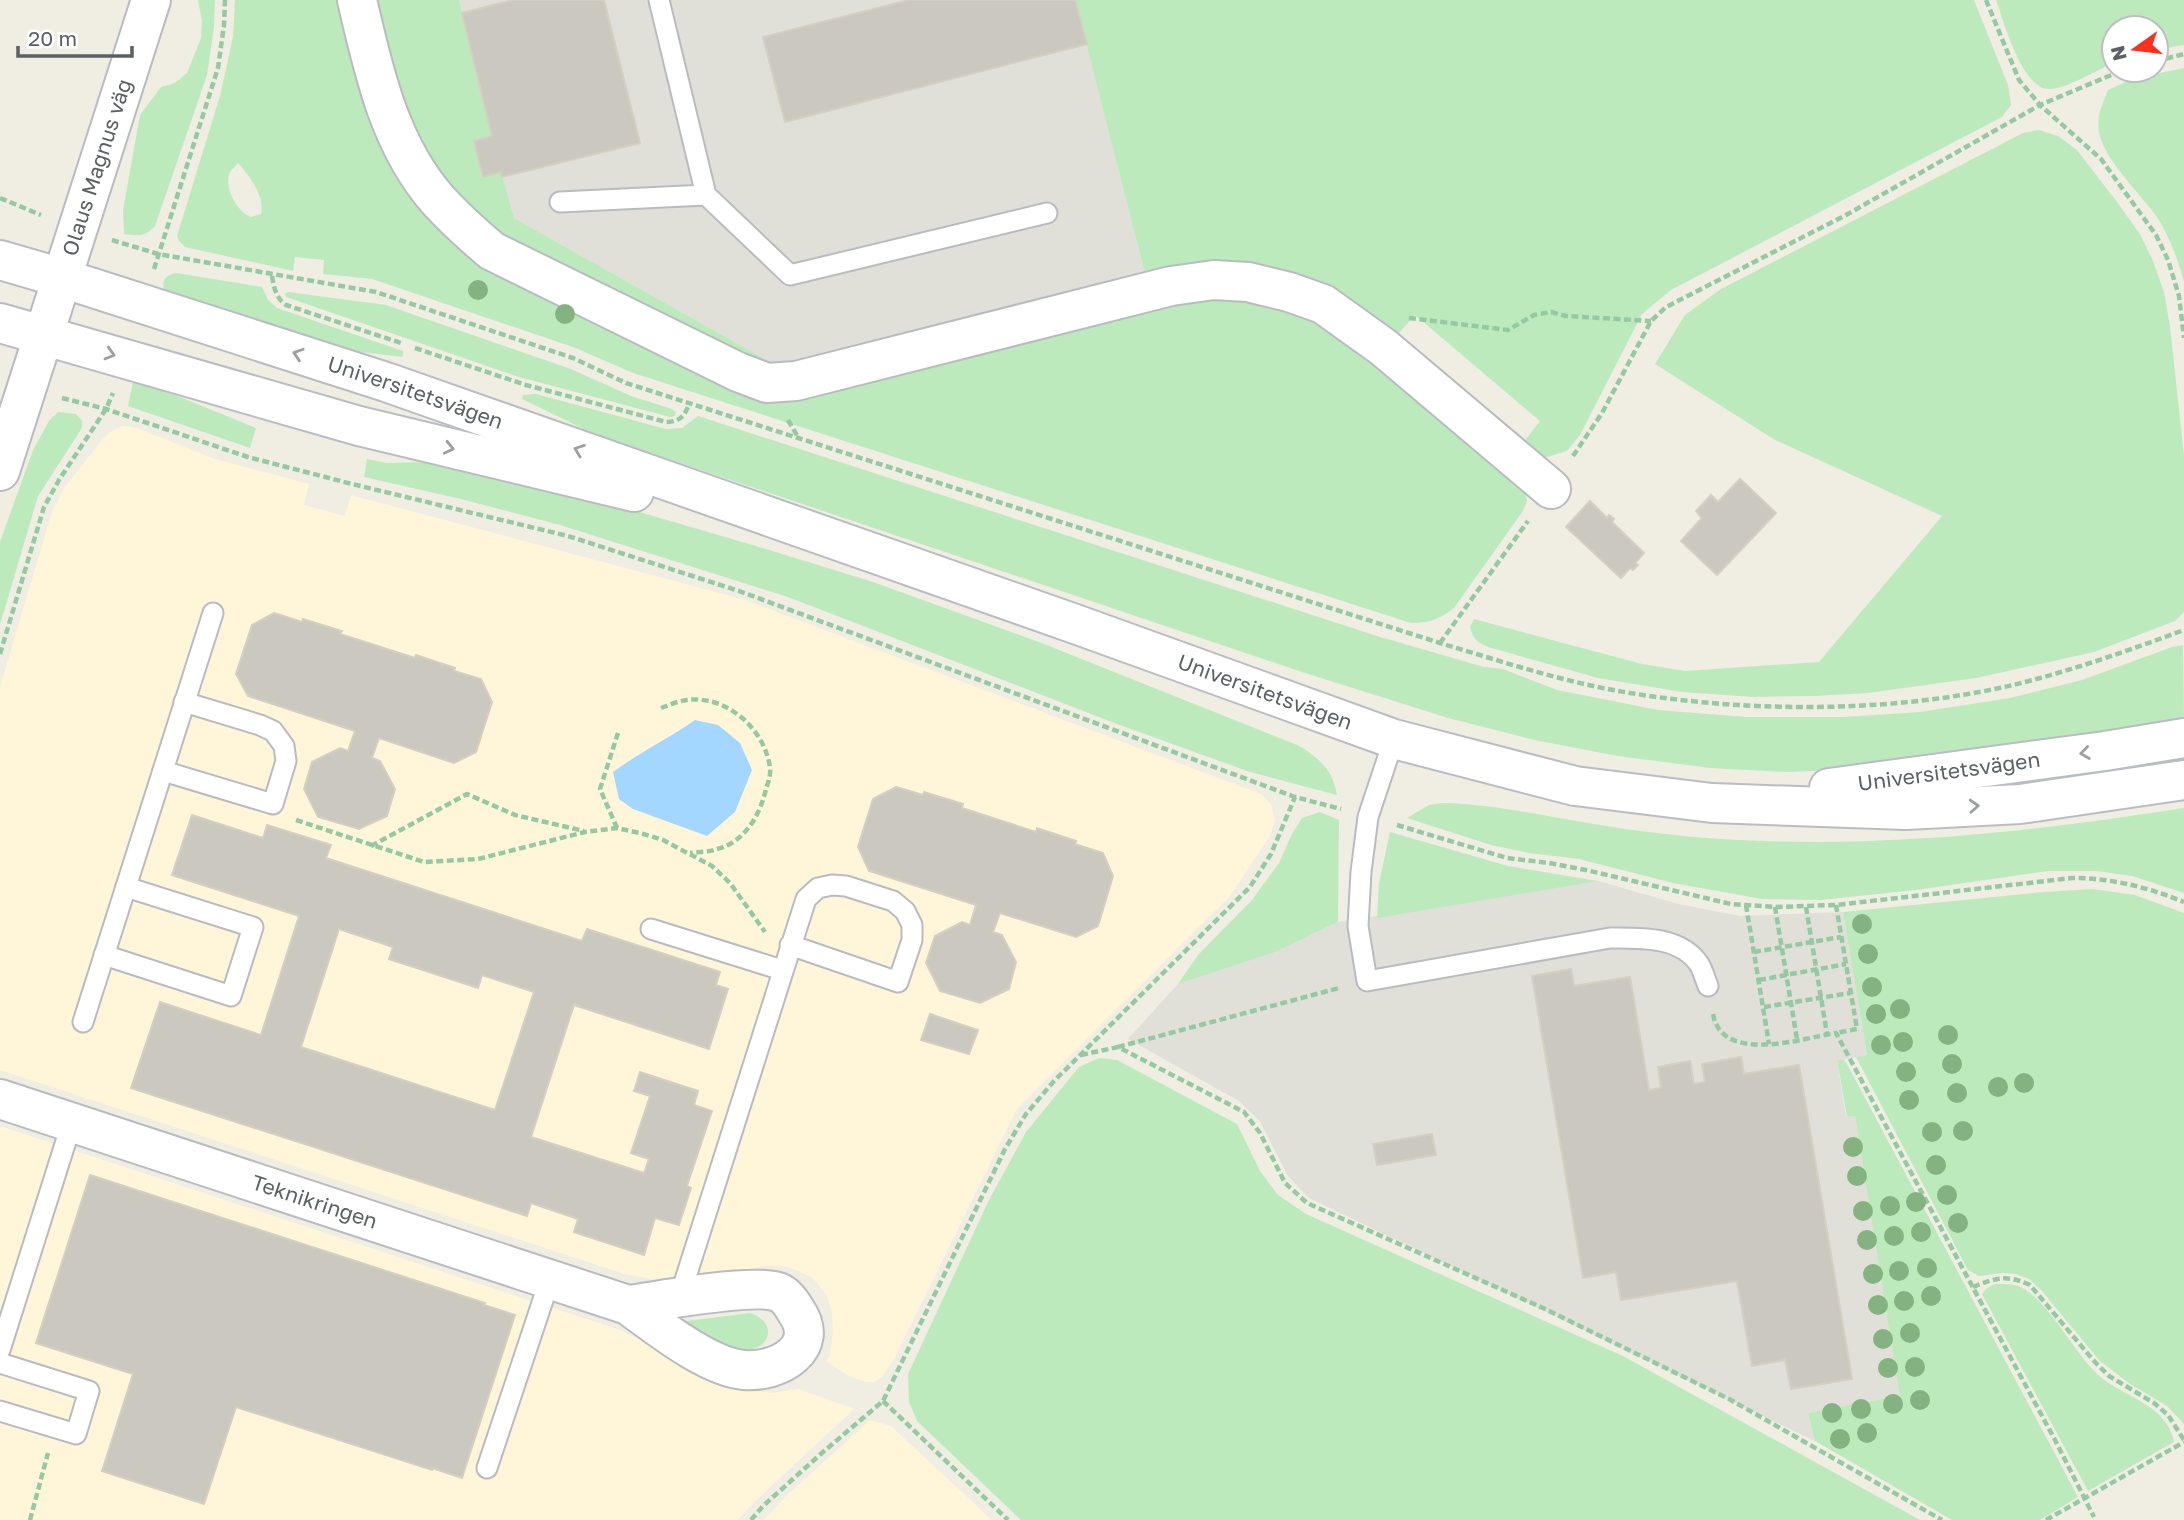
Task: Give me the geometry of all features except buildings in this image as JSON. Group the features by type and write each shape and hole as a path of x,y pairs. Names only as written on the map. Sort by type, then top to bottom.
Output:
{"main road":[{"name":"Olaus Magnus väg","path":"44,335 151,0"},
{"path":"357,0 381,91 401,145 437,199 467,230 492,251 738,372 767,383 796,381 1171,286 1214,281 1248,282 1323,304 1383,347 1551,489"},
{"name":"Universitetsvägen","path":"0,260 399,387 1092,630 1394,740 1575,786 1712,803 1906,810 2020,804 2172,782"},
{"name":"Universitetsvägen","path":"0,323 359,426 828,538"},
{"path":"0,471 44,335"},
{"name":"Universitetsvägen","path":"1712,803 2168,740"},
{"name":"Teknikringen","path":"0,1099 628,1305 673,1316"}],"lane":[{"path":"659,0 706,195 790,275 1047,213"},
{"path":"560,202 706,195"},
{"path":"83,1022 213,613"},
{"path":"163,771 273,804 286,761 284,746 274,731 184,702"},
{"path":"1394,740 1368,817 1361,873 1358,926 1367,981 1610,938 1651,938 1684,949 1700,965 1708,985"},
{"path":"673,1316 790,945 806,898 818,888 846,886 893,901 905,911 912,925 912,940 898,982 790,945"},
{"path":"104,955 231,996 239,973 253,928 126,887"},
{"path":"651,929 782,971"},
{"path":"0,1350 72,1122"},
{"path":"486,1468 550,1279"},
{"path":"0,1363 89,1391 76,1434 0,1411"}],"path":[{"path":"1986,0 2020,80 2040,105 2101,159 2156,236 2168,260 2179,296 2184,338"},
{"path":"1440,643 1551,489 1602,413 1651,321 1666,307 1846,215 2040,105 2100,80"},
{"path":"0,198 76,229 158,254 376,292 573,358 626,383 1547,676 1655,696 1708,702 1870,705 1937,698 2011,685 2092,664 2184,630"},
{"path":"272,275 275,293 286,305 526,385 666,422 675,422 682,418 690,402"},
{"path":"1404,317 1508,330 1534,315 1551,312 1566,316 1651,321"},
{"path":"26,389 106,409 248,457 581,540 739,591 1295,797 1507,859 1561,866 1731,904 1774,907 1836,905 2072,878 2099,878 2131,884 2184,902"},
{"path":"661,708 685,700 702,699 723,705 743,716 757,734 771,771 755,820 738,838 718,849 689,853"},
{"path":"617,828 600,789 618,733"},
{"path":"370,846 467,794 515,815 585,832"},
{"path":"751,1520 823,1451 883,1401 1005,1149 1033,1106 1054,1081 1250,887 1271,854 1295,797"},
{"path":"273,804 286,817 424,862 478,859 585,832 617,828 663,840 712,866 730,883 766,934 790,945"},
{"path":"1746,905 1769,1044"},
{"path":"1708,985 1714,1020 1724,1035 1737,1043 1757,1046 1857,1029 1836,905"},
{"path":"1774,907 1797,1039"},
{"path":"1806,907 1827,1034"},
{"path":"1754,952 1841,937"},
{"path":"1759,980 1846,964"},
{"path":"1081,1055 1367,981"},
{"path":"1763,1007 1850,993"},
{"path":"1836,1032 2094,1517"},
{"path":"1118,1047 1244,1112 1260,1133 1286,1182 1307,1203 1543,1308 1729,1399 1942,1520"},
{"path":"1973,1287 2005,1277 2030,1285 2094,1361 2109,1376 2154,1403 2168,1415 2184,1441 2046,1520"},
{"path":"883,1401 1008,1520"},
{"path":"30,1520 55,1428"}],"shaded area":[{"path":"459,0 1075,0 1145,274 781,368 514,218 501,173 483,177 474,141 492,136"},
{"path":"122,426 134,427 215,459 309,484 304,505 345,516 351,495 742,599 1261,794 1271,804 1275,821 1270,836 1230,896 1017,1109 894,1359 883,1376 874,1382 865,1382 849,1376 826,1361 830,1355 833,1333 832,1311 827,1296 813,1278 794,1269 766,1266 668,1282 625,1274 0,1070 0,687 52,512 65,487 102,440"},
{"path":"1598,881 1678,904 1740,916 1843,912 1867,1055 1837,1061 1846,1117 1855,1116 1901,1397 1808,1413 1815,1441 1309,1198 1288,1176 1259,1120 1239,1101 1128,1039 1178,984 1273,953 1338,922"},
{"path":"0,1126 620,1330 749,1390 773,1393 799,1389 854,1409 738,1520 0,1520"},
{"path":"870,1420 891,1426 992,1520 764,1520 787,1495"}],"green space":[{"path":"198,0 215,0 207,75 155,226 141,235 124,234 123,210 140,115 161,87 175,83 187,73 201,38 202,21"},
{"path":"235,0 346,0 411,183 727,384 1196,298 1242,298 1296,312 1343,338 1525,491 1527,501 1523,511 1454,608 1434,620 1411,623 633,373 573,347 372,279 323,274 324,260 295,257 293,271 185,247 177,236 220,96 233,37","holes":["238,163 261,200 261,214 251,217 236,204 228,184 231,171"]},
{"path":"373,0 459,0 492,136 474,141 483,177 501,172 514,218 781,368 759,367 491,232 429,162 389,76"},
{"path":"1075,0 1974,0 2008,85 2011,105 2002,117 1671,290 1642,314 1580,435 1567,451 1540,459 1519,448 1540,421 1415,315 1393,340 1337,298 1145,274"},
{"path":"1996,0 2184,0 2184,45 2170,48 2170,14 2100,14 2100,70 2056,88 2039,86 2030,78 2009,38"},
{"path":"2184,68 2184,282 2162,225 2108,154 2098,126 2108,90 2121,84 2170,84 2170,71"},
{"path":"2039,130 2058,136 2077,150 2140,234 2164,292 2184,456 2184,612 2175,621 2094,652 1976,678 1868,693 1815,696 1753,697 1682,692 1598,678 1488,647 1476,640 1470,627 1474,619 1642,664 1685,671 1819,662 1942,516 1775,440 1655,364 1685,315 1721,289 2023,133"},
{"path":"176,273 262,287 268,300 277,308 403,351 403,357 335,349 166,295 164,281"},
{"path":"288,292 386,305 571,369 631,396 672,409 676,412 675,416 670,417 519,377 286,297"},
{"path":"133,382 175,395 256,428 250,448 128,406"},
{"path":"536,394 666,429 682,428 698,416 1377,636 1484,667 1503,669 1557,690 1658,710 1746,717 1844,717 1920,712 2010,698 2082,680 2183,645 2184,719 2087,738 1864,769 1787,772 1710,768 1618,756 1539,741 1448,718 1305,673 594,434 522,399 523,395"},
{"path":"58,412 76,414 82,421 82,428 38,496 0,625 0,542 33,450 49,421"},
{"path":"367,459 386,463 429,462 595,499 873,582 1039,642 1297,745 1324,765 1332,778 1337,795 1250,772 1117,724 788,597 560,525 364,477"},
{"path":"1442,803 1499,808 1657,833 1778,842 1953,836 2184,808 2184,893 2132,876 2097,871 2048,871 1916,890 1821,900 1762,899 1673,883 1579,859 1491,845 1407,818 1429,805"},
{"path":"1320,812 1339,820 1338,922 1273,953 1178,984 1198,955 1252,900 1279,863 1302,818"},
{"path":"1390,832 1508,866 1598,881 1377,918 1379,883"},
{"path":"2093,889 2135,895 2184,913 2184,1424 2167,1406 2130,1384 2099,1360 2029,1279 2003,1273 1979,1276 1968,1270 1856,1057 1867,1055 1843,912"},
{"path":"1099,1058 1117,1060 1237,1124 1260,1171 1278,1195 1306,1214 1623,1356 1920,1520 1021,1520 917,1421 909,1402 908,1374 989,1200 1026,1132 1079,1067"},
{"path":"1837,1060 1844,1060 1847,1064 2078,1497 2040,1520 1952,1520 1815,1441 1808,1413 1900,1396 1855,1116 1847,1117"},
{"path":"1994,1284 2010,1284 2026,1290 2053,1318 2096,1373 2153,1409 2162,1418 2170,1429 2174,1442 2088,1491 1982,1294"},
{"path":"750,1313 759,1317 768,1329 765,1341 753,1349 732,1348 691,1335 684,1323 687,1321"}],"water":[{"path":"695,720 718,725 740,743 752,770 735,812 707,836 633,809 619,799 613,772"}]}
